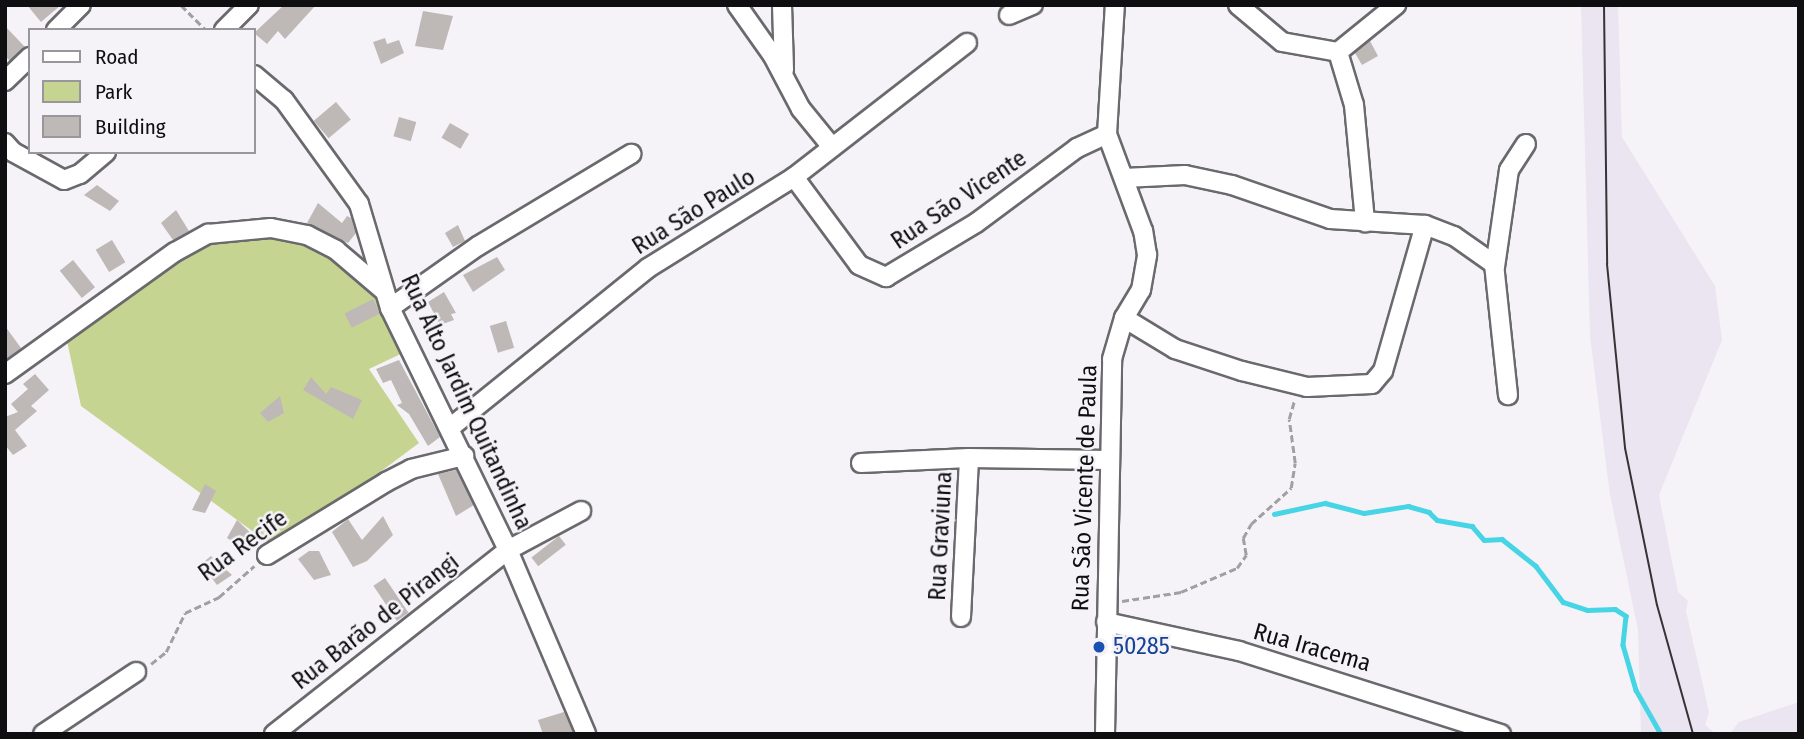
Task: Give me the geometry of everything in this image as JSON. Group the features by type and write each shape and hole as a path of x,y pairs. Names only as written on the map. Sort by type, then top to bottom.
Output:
{"street":[{"path":"58,28 81,5"},
{"path":"226,28 249,5"},
{"path":"737,5 758,33 786,84 832,147"},
{"path":"782,5 786,84"},
{"path":"1009,15 1033,5"},
{"name":"Rua São Vicente de Paula","path":"1105,734 1112,359 1124,318 1141,290 1147,255 1124,178 1107,134 1115,5"},
{"path":"1238,5 1282,42 1338,52 1396,5"},
{"name":"Rua São Paulo","path":"451,427 648,268 794,177 967,43"},
{"path":"1338,52 1346,91 1354,110 1365,222"},
{"path":"5,81 28,59"},
{"name":"Rua Alto Jardim Quitandinha","path":"256,77 284,100 353,192 372,240 383,290 390,307 451,427 508,551 586,734"},
{"name":"Rua São Vicente","path":"794,177 859,265 886,277 976,222 1077,148 1107,134"},
{"path":"1508,395 1495,267 1508,170 1526,144"},
{"path":"8,152 64,180 80,174 104,154"},
{"path":"390,307 478,246 631,154"},
{"path":"1124,178 1185,175 1231,186 1310,215 1365,222 1425,225 1475,249 1495,267"},
{"path":"1124,318 1175,349 1298,385 1361,386 1381,378 1425,225"},
{"path":"5,374 164,259 208,234 271,228 307,235 336,250 383,290"},
{"name":"Rua Recife","path":"267,555 386,482 411,470 464,456"},
{"path":"861,463 969,458 1109,460"},
{"name":"Rua Graviuna","path":"961,617 969,458"},
{"name":"Rua Barão de Pirangi","path":"274,734 508,551 581,511"},
{"name":"Rua Iracema","path":"1106,622 1239,651 1501,734"},
{"path":"43,734 136,672"}],"path":[{"path":"181,5 204,28"},
{"path":"1106,601 1144,600 1181,592 1237,568 1246,555 1243,538 1251,524 1291,488 1295,463 1289,419 1298,385"},
{"name":"Rua Recife","path":"136,672 166,652 185,613 219,597 267,555"}],"shaded area":[{"path":"1581,5 1618,5 1622,137 1715,286 1722,340 1659,495 1678,592 1688,601 1686,611 1709,712 1705,725 1716,734 1641,734 1638,630 1610,495 1590,336"},
{"path":"1799,702 1799,734 1730,734 1739,722"}],"green space":[{"path":"274,229 338,259 375,289 407,351 369,369 419,443 277,549 81,406 67,341 211,235"}],"building":[{"path":"27,5 61,5 41,22"},
{"path":"284,5 316,5 285,39 278,31 267,44 256,35 256,31"},
{"path":"423,11 453,16 443,50 415,46"},
{"path":"5,26 25,47 10,61 5,56"},
{"path":"385,38 387,44 399,40 404,53 381,64 373,42"},
{"path":"1370,41 1378,56 1362,65 1355,53"},
{"path":"336,102 351,120 329,138 314,121"},
{"path":"399,117 416,122 411,141 393,136"},
{"path":"450,123 469,134 461,149 442,138"},
{"path":"97,185 119,201 110,211 84,195"},
{"path":"318,203 342,223 347,216 351,218 356,233 348,243 307,223"},
{"path":"176,210 189,231 173,240 161,223"},
{"path":"458,225 465,241 453,247 445,233"},
{"path":"112,240 125,262 109,272 96,250"},
{"path":"497,257 505,270 473,292 463,275"},
{"path":"73,260 95,287 82,298 60,271"},
{"path":"444,292 456,313 451,314 454,320 440,325 428,302"},
{"path":"373,299 380,313 352,328 344,314"},
{"path":"506,321 514,348 498,353 490,326"},
{"path":"5,326 21,348 7,359 5,357"},
{"path":"399,360 440,437 428,446 409,414 397,405 402,403 391,380 383,383 376,369"},
{"path":"35,374 49,390 31,406 37,411 15,430 27,446 13,455 5,445 5,417 18,412 11,404 28,389 23,384"},
{"path":"311,377 326,394 331,387 362,400 353,419 303,390"},
{"path":"280,396 284,413 268,422 260,413"},
{"path":"456,470 474,505 456,516 438,474"},
{"path":"205,484 216,491 205,513 192,510"},
{"path":"383,516 393,535 367,561 353,567 332,532 348,519 362,540"},
{"path":"237,520 256,538 245,549 227,538"},
{"path":"559,536 566,545 538,566 531,558"},
{"path":"309,551 319,551 331,575 314,580 298,559"},
{"path":"211,556 232,575 217,585 201,564"},
{"path":"385,578 408,613 397,621 373,586"},
{"path":"564,712 574,734 543,734 538,720"}],"waterway":[{"path":"1274,514 1325,503 1364,513 1408,506 1429,512 1437,520 1472,526 1484,540 1502,539 1536,566 1563,602 1587,610 1615,609 1626,616 1623,645 1636,690 1661,734"}],"tram line":[{"path":"1604,5 1607,264 1625,448 1657,605 1693,734"}],"place":[{"name":"50285","path":"1099,647"}]}
